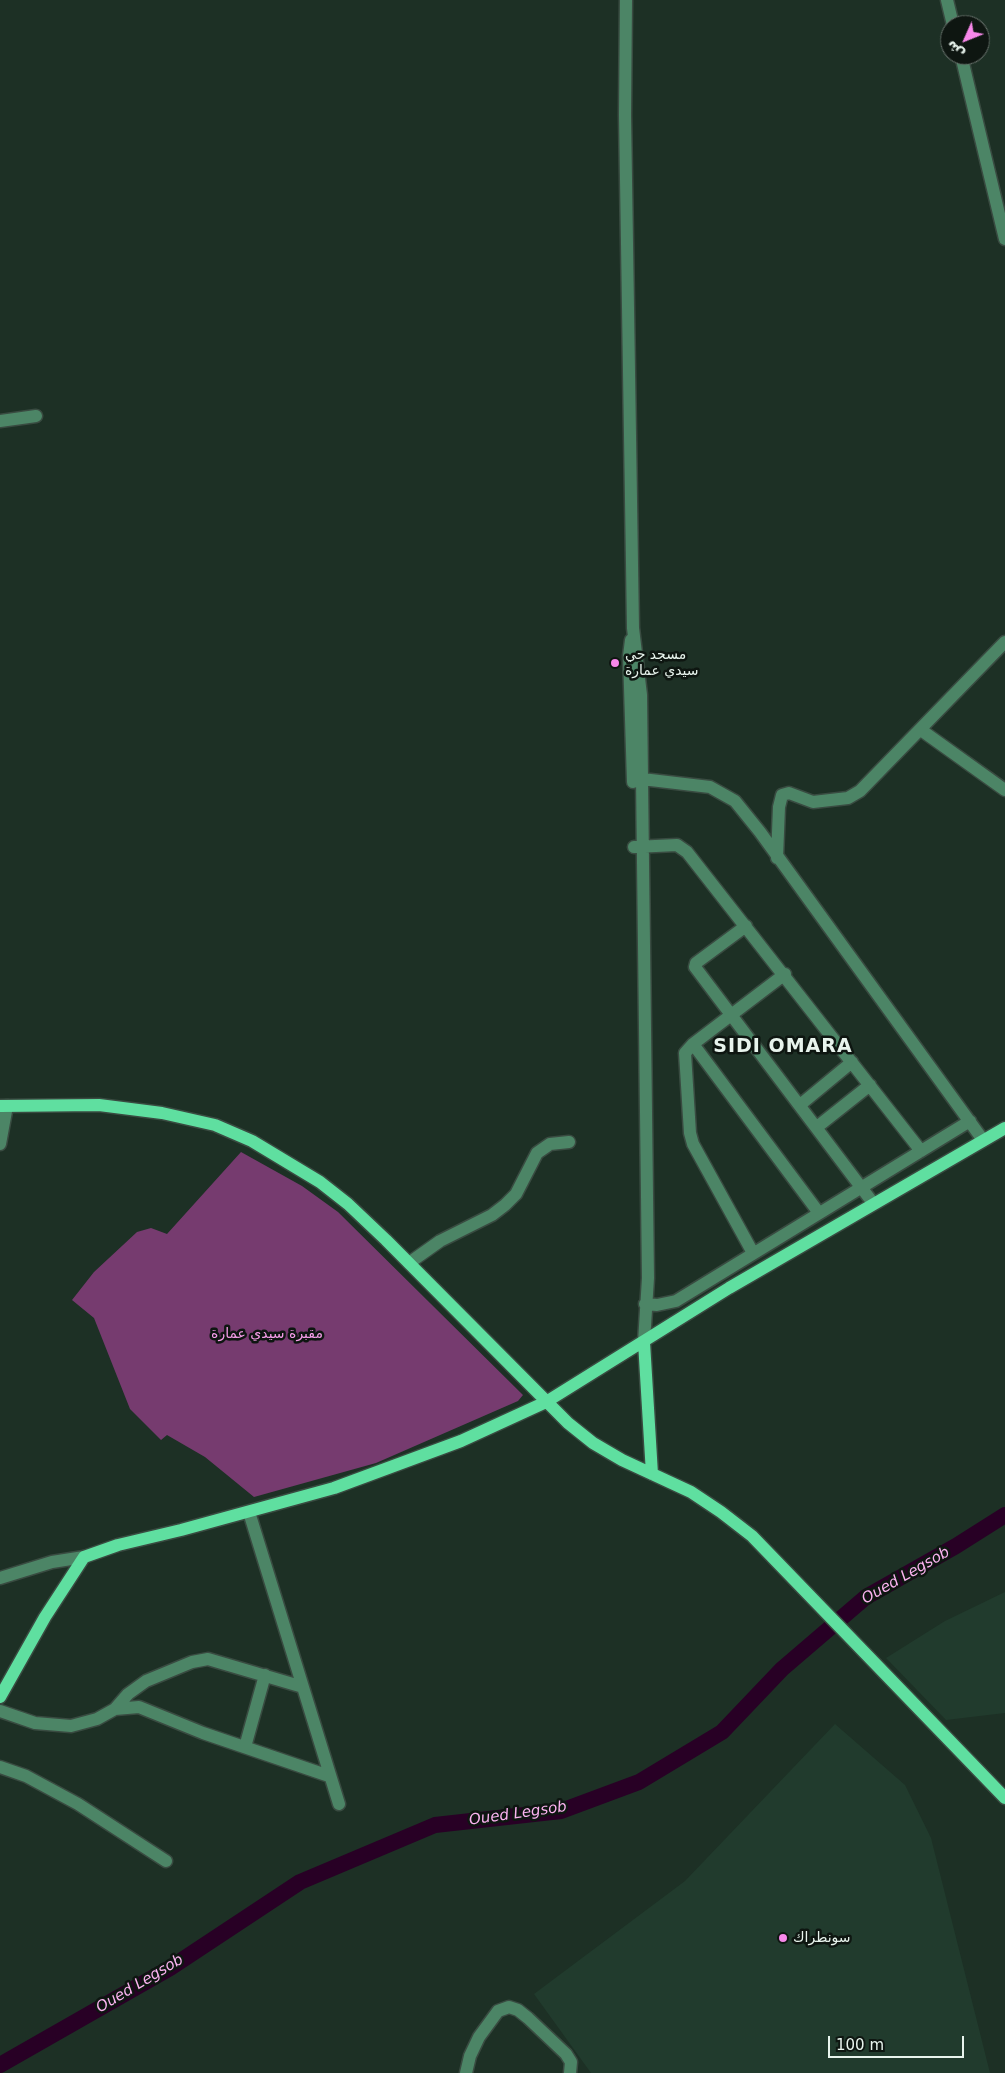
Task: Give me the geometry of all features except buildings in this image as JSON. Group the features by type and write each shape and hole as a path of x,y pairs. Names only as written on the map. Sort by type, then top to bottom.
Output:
{"main road":[{"path":"4,1106 99,1105 130,1108 215,1125 252,1141 320,1182 348,1204 546,1402 593,1443 691,1492 721,1512 777,1561 1005,1798"},
{"path":"0,1697 45,1617 84,1557 118,1545 334,1488 404,1464 461,1441 546,1402 729,1288 1005,1128"},
{"path":"644,1342 652,1474"}],"street":[{"path":"626,0 625,115 633,628 629,656 638,847 644,1220 648,1278 644,1342"},
{"path":"948,0 952,15"},
{"path":"963,65 1005,239"},
{"path":"0,421 36,416"},
{"path":"633,628 638,655 641,695 642,779 638,847"},
{"path":"777,858 779,807 782,795 789,793 813,802 848,798 860,791 1005,642"},
{"path":"921,730 1005,790"},
{"path":"642,779 710,788 720,791 734,801 746,814 983,1140"},
{"path":"638,847 673,845 682,847 785,974 921,1151"},
{"path":"746,926 694,965 874,1203"},
{"path":"753,1253 697,1152 690,1133 685,1053 693,1044 785,974"},
{"path":"693,1044 819,1213"},
{"path":"800,1105 852,1062"},
{"path":"817,1127 870,1085"},
{"path":"0,1144 4,1106"},
{"path":"645,1304 657,1306 676,1301 970,1121"},
{"path":"409,1263 440,1241 492,1214 505,1205 516,1194 537,1153 550,1144 569,1142"},
{"path":"720,1273 729,1288"},
{"path":"676,1301 681,1318"},
{"path":"248,1512 339,1804"},
{"path":"0,1578 52,1562 84,1557"},
{"path":"0,1712 35,1723 71,1726 97,1719 115,1709 128,1694 146,1681 192,1662 208,1659 303,1687"},
{"path":"245,1747 265,1676"},
{"path":"115,1709 128,1707 144,1709 329,1776"},
{"path":"0,1767 26,1776 61,1794 132,1837 166,1861"},
{"path":"466,2073 470,2056 479,2037 498,2012 510,2008 523,2014 566,2054 571,2062 570,2073"}],"shaded area":[{"path":"1005,1592 1005,1713 946,1720 886,1658 945,1621"},
{"name":"سونطراك","path":"835,1724 905,1785 931,1838 990,2073 591,2073 534,1994 685,1881"}],"green space":[{"name":"مقبرة سيدي عمارة","path":"241,1152 302,1186 338,1212 523,1395 518,1401 376,1463 254,1497 205,1457 167,1435 161,1440 130,1409 94,1318 72,1300 94,1272 137,1232 151,1228 167,1234"}],"waterway":[{"name":"Oued Legsob","path":"0,2065 170,1968 300,1882 435,1825 561,1811 639,1782 722,1732 782,1669 866,1597 956,1546 1005,1515"}],"place":[{"name":"مسجد حي سيدي عمارة","path":"615,663"},
{"name":"سونطراك","path":"783,1938"}],"district":[{"name":"SIDI OMARA","path":"783,1047"}]}
